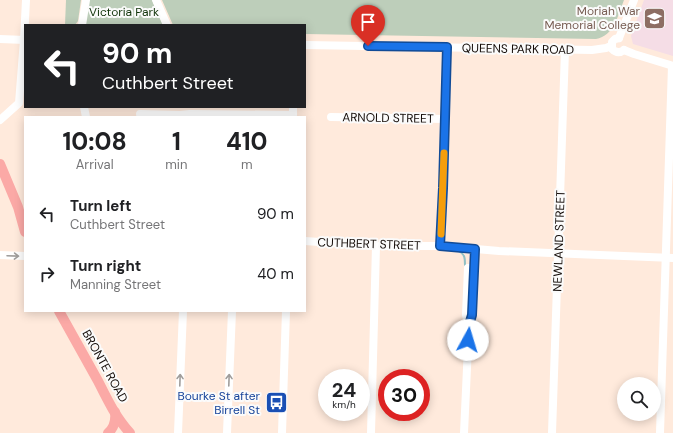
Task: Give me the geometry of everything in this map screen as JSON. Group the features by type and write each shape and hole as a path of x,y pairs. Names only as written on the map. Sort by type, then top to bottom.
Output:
{"main road":[{"path":"0,164 18,207 24,228"},
{"name":"BRONTE ROAD","path":"60,312 115,412 130,433"},
{"path":"108,433 112,430 114,425 116,419 115,412"}],"street":[{"path":"25,24 26,0"},
{"path":"82,24 86,0"},
{"path":"156,0 167,24"},
{"path":"619,38 634,0"},
{"path":"619,38 613,40 611,44 616,52 624,50 673,66 669,258 660,433"},
{"path":"619,38 625,43 624,50"},
{"path":"0,39 24,40"},
{"name":"QUEENS PARK ROAD","path":"306,45 565,50 592,50 612,46"},
{"path":"440,246 447,47"},
{"name":"NEWLAND STREET","path":"552,433 565,50"},
{"path":"0,120 20,104 24,53"},
{"path":"140,114 167,116 190,114 293,113"},
{"name":"ARNOLD STREET","path":"331,117 445,119"},
{"name":"CUTHBERT STREET","path":"306,241 376,246 440,246 669,258"},
{"path":"371,433 376,246"},
{"path":"464,433 469,325 472,315 475,249"},
{"path":"0,255 24,256"},
{"path":"468,268 466,315 469,325"},
{"path":"178,433 183,312"},
{"path":"227,433 232,312"},
{"path":"282,433 286,312"}],"shaded area":[{"name":"Moriah War Memorial College","path":"644,0 673,0 673,56 633,44 631,36"}],"green space":[{"path":"66,0 81,0 78,21 76,24 65,24"},
{"name":"Victoria Park","path":"88,0 152,0 163,24 85,24"},
{"path":"162,0 624,0 611,29 607,34 596,39 306,34 306,24 173,24"}],"waterway":[{"path":"459,251 464,255 465,265"}],"slow traffic":[{"path":"441,234 444,153"}],"place":[{"name":"Moriah War Memorial College","path":"655,18"},
{"name":"Bourke St after Birrell St","path":"276,403"}],"route":[{"path":"368,46 447,47 440,246 475,249 472,315 469,325 468,340"}]}
